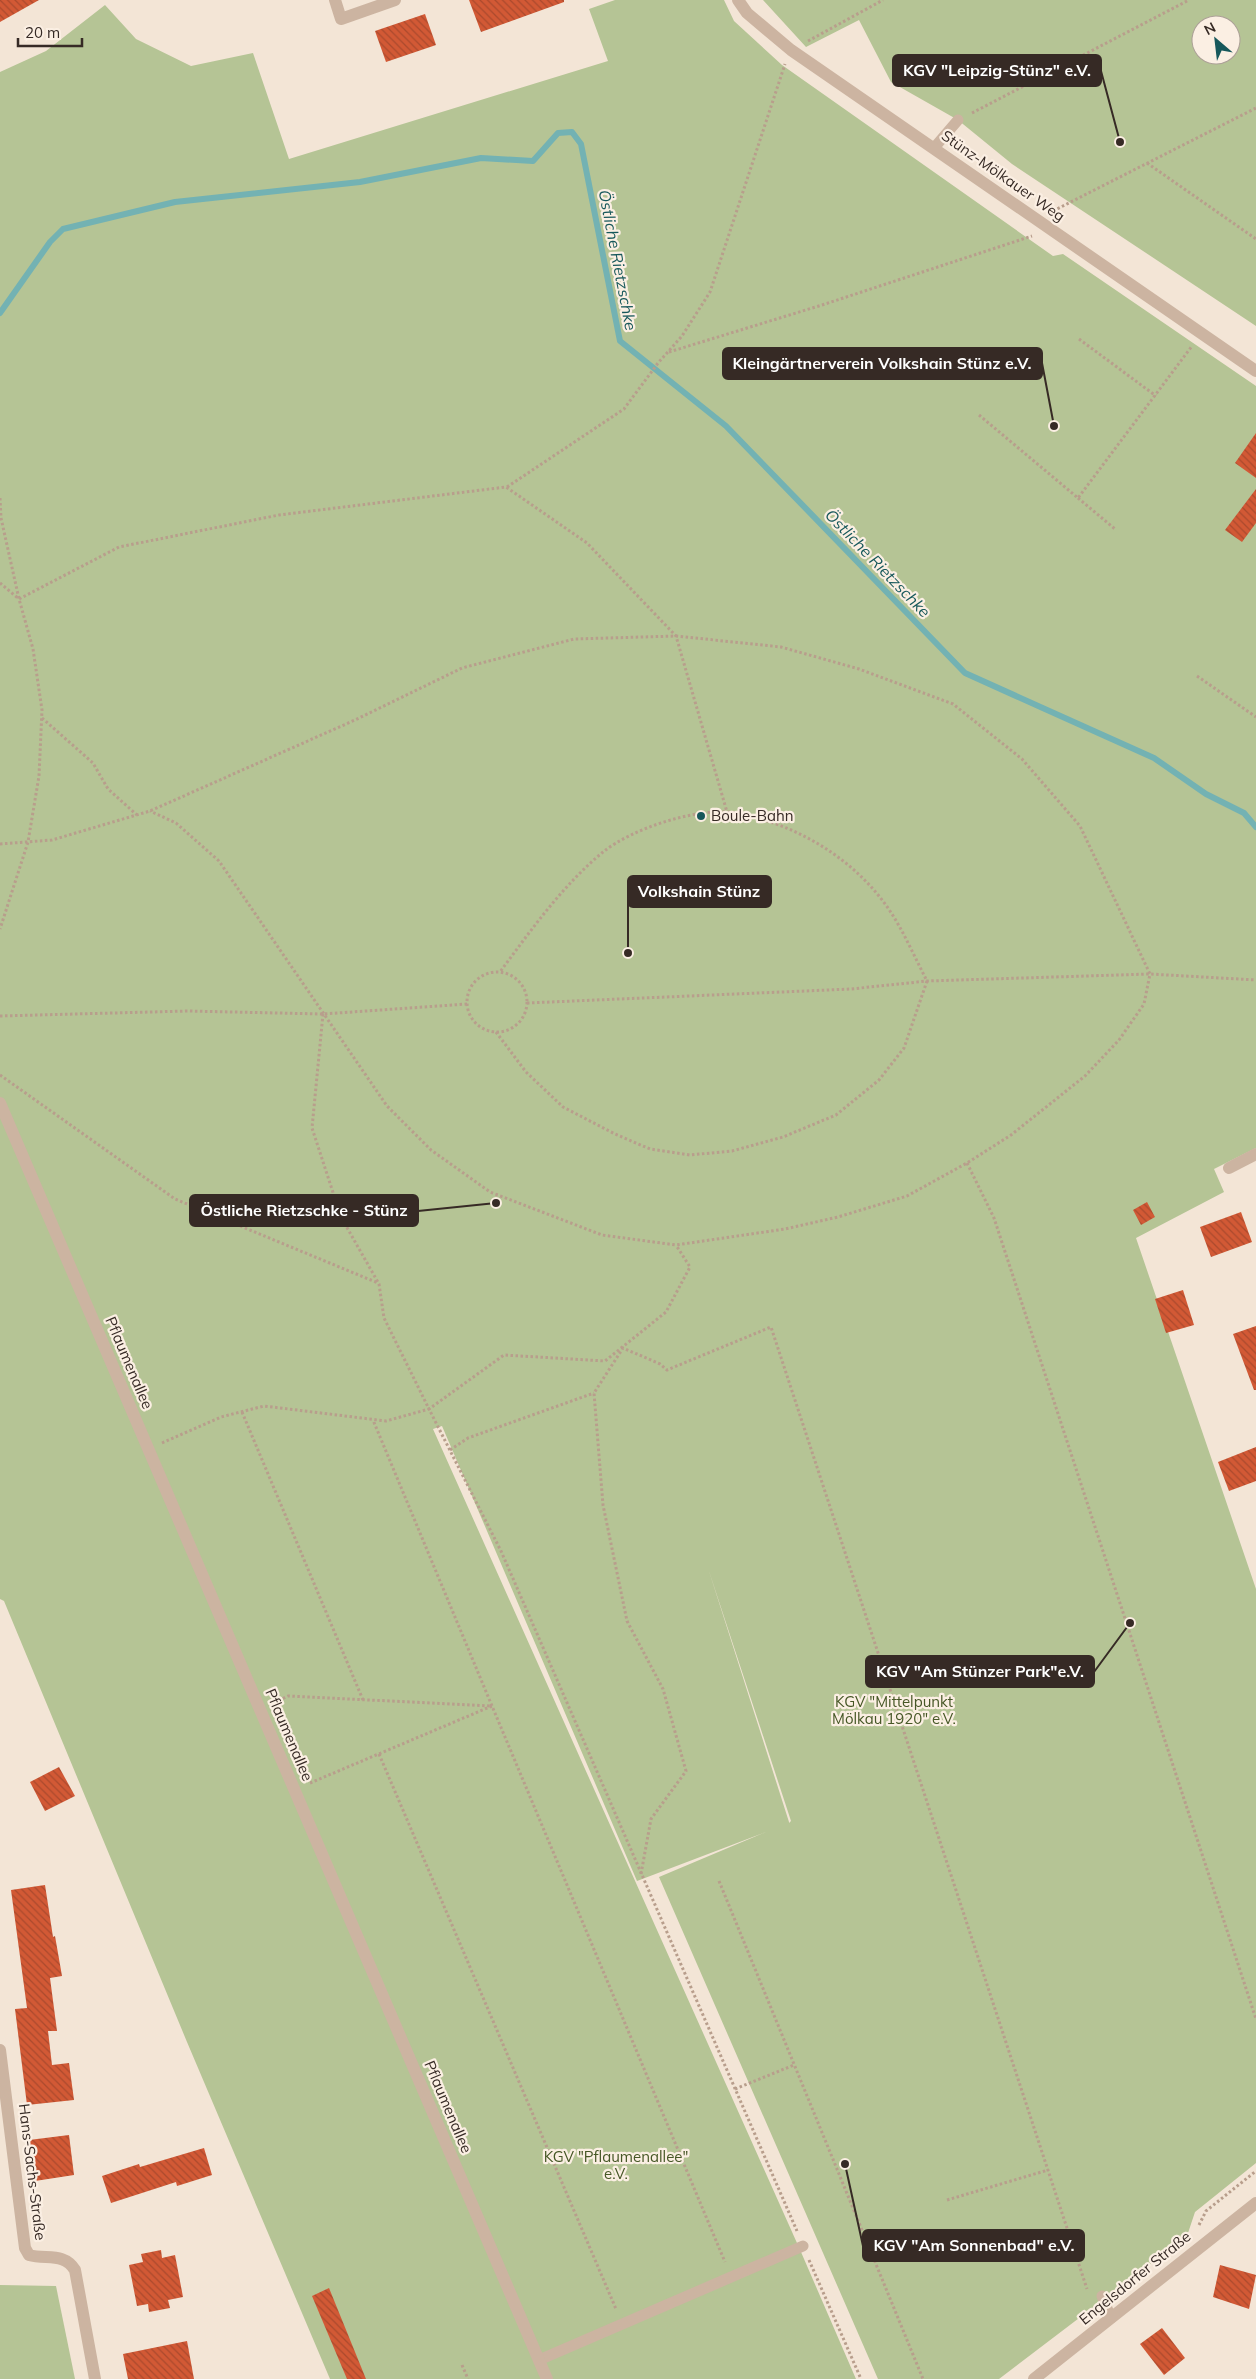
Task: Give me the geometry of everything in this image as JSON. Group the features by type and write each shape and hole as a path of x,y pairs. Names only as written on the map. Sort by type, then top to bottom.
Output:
{"street":[{"path":"334,0 341,19 395,0"},
{"name":"Stünz-Mölkauer Weg","path":"738,0 747,14 792,50 1256,371"},
{"name":"Pflaumenallee","path":"0,1103 547,2379"},
{"path":"1229,1168 1253,1156 1256,1170"},
{"name":"Hans-Sachs-Straße","path":"0,2050 25,2248 29,2255 36,2257 62,2258 70,2262 75,2270 95,2379"},
{"name":"Engelsdorfer Straße","path":"1034,2379 1256,2203"}],"lane":[{"path":"934,148 958,120"},
{"path":"539,2360 803,2246"},
{"path":"1102,2296 1111,2318"}],"path":[{"path":"18,600 119,547 279,515 506,487 624,409 650,373 682,336 710,292 792,50 883,0"},
{"path":"958,120 1189,0"},
{"path":"1036,219 1256,108"},
{"path":"1147,163 1256,239"},
{"path":"668,352 822,305 1050,230"},
{"path":"1078,498 1202,333"},
{"path":"1079,339 1156,396"},
{"path":"979,415 1115,529"},
{"path":"506,487 586,543 676,636 727,812"},
{"path":"0,498 1,517 18,600 33,649 42,718 39,776 28,842 0,929"},
{"path":"0,583 18,600"},
{"path":"0,844 52,840 150,812 355,720 462,668 574,639 676,636 781,647 859,669 952,704 1022,759 1080,826 1150,974 1144,1004 1119,1040 1085,1076 1044,1111 967,1163 907,1196 838,1217 785,1229 676,1245 602,1235 490,1192 430,1150 387,1106 219,862 176,823 150,812"},
{"path":"1197,676 1256,717"},
{"path":"42,718 92,763 108,789 138,815"},
{"path":"496,1032 526,1072 563,1108 650,1149 690,1155 732,1150 783,1137 836,1115 879,1080 904,1048 927,981 890,910 860,876 818,842 773,822 727,812 668,820 638,832 604,852 539,920 500,972"},
{"path":"500,972 512,976 520,982 526,993 527,1004 522,1018 516,1026 506,1031 496,1032 478,1026 469,1014 467,1004 469,990 480,977 489,973 500,972"},
{"path":"527,1004 851,989 927,981 1150,974 1256,980"},
{"path":"0,1016 188,1011 323,1014 467,1004"},
{"path":"323,1014 312,1128 341,1217 379,1284 384,1318 501,1551 784,2201"},
{"path":"0,1075 175,1199 379,1284"},
{"path":"967,1163 994,1218 1256,2019"},
{"path":"148,1449 221,1417 264,1406 386,1421 429,1409 504,1355 606,1361 666,1312 690,1267 676,1245"},
{"path":"641,1874 651,1819 686,1772 662,1689 627,1621 603,1505 594,1393 623,1348 660,1364 667,1370 771,1327 1087,2290"},
{"path":"450,1450 468,1438 594,1393"},
{"path":"242,1412 363,1700"},
{"path":"373,1419 731,2277"},
{"path":"260,1709 288,1696 492,1706"},
{"path":"294,1790 492,1706"},
{"path":"379,1754 622,2324"},
{"path":"719,1881 922,2379"},
{"path":"735,2090 794,2065"},
{"path":"947,2200 1048,2170"},
{"path":"1196,2231 1206,2211 1256,2171"},
{"path":"816,2274 861,2379"},
{"path":"462,2365 468,2379"}],"green space":[{"path":"615,0 724,0 734,21 782,65 1053,256 1063,254 1256,386 1256,1148 1214,1169 1224,1192 1136,1238 1256,1589 1256,2163 1195,2212 1187,2236 999,2379 878,2379 659,1877 766,1832 637,1881 442,1426 433,1429 856,2379 330,2379 187,2042 4,1601 0,1599 0,72 46,51 105,5 136,39 191,66 253,53 289,159 608,61 589,9","holes":["708,1568 791,1821 789,1823"]},
{"path":"763,0 1256,0 1256,326 1012,164 958,120 891,82 859,20 806,47"},
{"path":"0,2285 56,2286 75,2379 0,2379"}],"building":[{"path":"0,0 39,0 0,22"},
{"path":"469,0 564,0 564,2 481,32"},
{"path":"425,14 436,45 386,62 375,31"},
{"path":"1256,433 1256,478 1235,463"},
{"path":"1256,489 1256,523 1242,542 1225,530"},
{"path":"1147,1202 1155,1217 1141,1225 1133,1210"},
{"path":"1241,1212 1252,1242 1211,1257 1200,1227"},
{"path":"1183,1290 1194,1325 1166,1333 1155,1299"},
{"path":"1256,1326 1256,1390 1254,1390 1233,1334"},
{"path":"1256,1447 1256,1481 1229,1491 1218,1462"},
{"path":"59,1767 75,1796 45,1811 30,1782"},
{"path":"45,1885 53,1937 55,1936 62,1976 50,1978 57,2031 48,2031 52,2065 69,2063 74,2100 27,2105 15,2009 27,2008 11,1890"},
{"path":"69,2135 74,2175 35,2181 29,2140"},
{"path":"204,2148 212,2175 177,2186 176,2182 111,2203 102,2176 139,2164 140,2167"},
{"path":"161,2250 162,2258 175,2255 183,2297 168,2300 170,2308 149,2312 148,2304 137,2306 129,2265 143,2262 141,2254"},
{"path":"1220,2265 1256,2275 1249,2309 1213,2297"},
{"path":"329,2288 366,2379 347,2379 312,2296"},
{"path":"1162,2328 1185,2358 1164,2375 1140,2344"},
{"path":"187,2341 194,2379 128,2379 123,2354"}],"waterway":[{"name":"Östliche Rietzschke","path":"0,313 50,242 63,229 175,202 360,182 481,158 533,161 558,133 572,132 581,144 620,341 726,426 965,673 1154,758 1206,794 1244,813 1256,827"}],"place":[{"name":"KGV \"Leipzig-Stünz\" e.V.","path":"1120,142"},
{"name":"Kleingärtnerverein Volkshain Stünz e.V.","path":"1054,426"},
{"name":"Boule-Bahn","path":"701,816"},
{"name":"Volkshain Stünz","path":"628,953"},
{"name":"Östliche Rietzschke - Stünz","path":"496,1203"},
{"name":"KGV \"Am Stünzer Park\"e.V.","path":"1130,1623"},
{"name":"KGV \"Am Sonnenbad\" e.V.","path":"845,2164"}],"park label":[{"name":"KGV \"Mittelpunkt Mölkau 1920\" e.V.","path":"894,1710"},
{"name":"KGV \"Pflaumenallee\" e.V.","path":"616,2166"}]}
